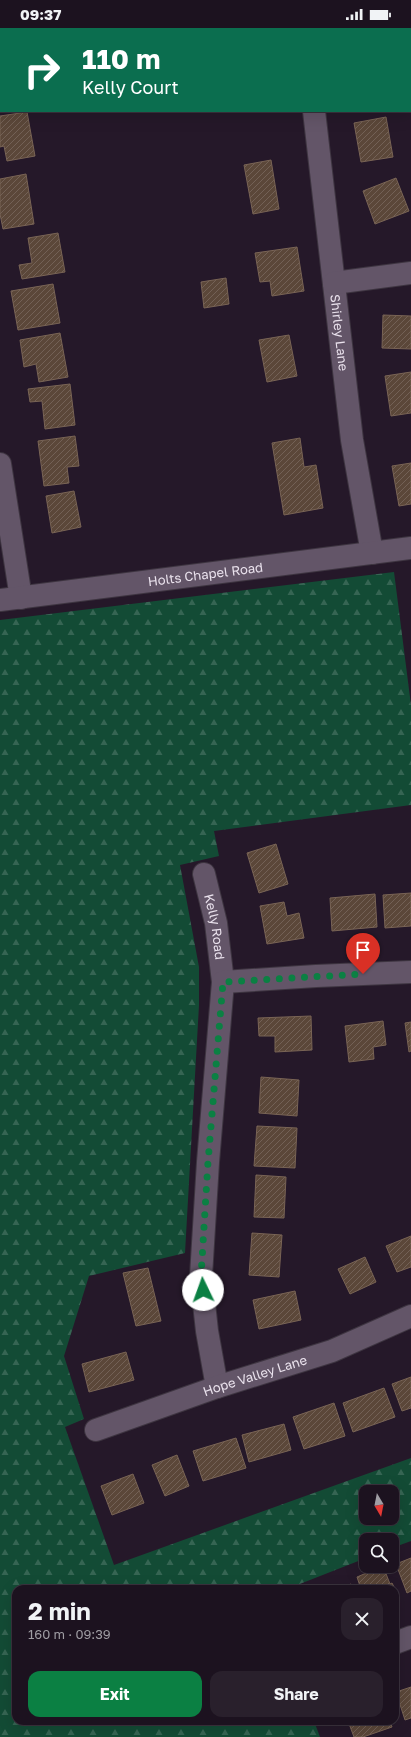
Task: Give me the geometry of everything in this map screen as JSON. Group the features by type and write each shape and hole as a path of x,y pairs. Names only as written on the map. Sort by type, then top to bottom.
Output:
{"street":[{"name":"Shirley Lane","path":"314,112 352,440 372,552"},
{"path":"334,282 411,273"},
{"path":"0,464 10,599"},
{"name":"Holts Chapel Road","path":"10,599 411,548"},
{"name":"Kelly Road","path":"204,874 216,923 223,982 208,1162 201,1276 207,1331 217,1387"},
{"path":"223,982 411,972"},
{"name":"Hope Valley Lane","path":"96,1430 217,1387 332,1352 411,1316"},
{"path":"399,1642 411,1637"}],"green space":[{"path":"394,572 411,705 411,805 214,831 219,856 180,865 199,967 199,1005 185,1253 89,1276 64,1356 84,1419 65,1427 114,1565 411,1458 411,1541 399,1545 399,1533 359,1533 359,1561 297,1585 12,1585 12,1725 316,1725 320,1737 0,1737 0,620"}],"building":[{"path":"27,112 35,156 7,161 4,146 0,147 0,116"},
{"path":"386,117 393,157 361,162 354,123"},
{"path":"271,160 279,209 253,214 244,165"},
{"path":"26,174 34,224 3,229 0,214 0,179"},
{"path":"396,178 409,211 375,224 363,191"},
{"path":"58,233 65,272 22,279 19,265 32,263 28,238"},
{"path":"297,247 304,291 272,296 270,281 260,282 255,253"},
{"path":"226,278 229,304 204,308 201,282"},
{"path":"53,284 60,323 18,330 11,291"},
{"path":"383,315 411,316 411,349 382,348"},
{"path":"60,333 68,377 39,382 36,364 24,367 20,340"},
{"path":"289,335 297,376 267,382 259,340"},
{"path":"411,372 411,413 391,416 385,376"},
{"path":"70,384 75,425 45,429 42,401 30,402 28,389"},
{"path":"75,436 79,466 67,467 69,483 44,486 38,441"},
{"path":"300,438 304,467 316,465 323,508 284,515 272,443"},
{"path":"411,463 411,504 399,506 392,466"},
{"path":"74,491 81,527 52,533 46,496"},
{"path":"276,844 288,884 259,893 247,853"},
{"path":"411,893 411,926 385,928 383,895"},
{"path":"375,894 377,927 332,931 330,898"},
{"path":"284,902 287,916 299,913 304,938 267,944 260,906"},
{"path":"311,1016 312,1050 275,1052 275,1036 259,1036 258,1018"},
{"path":"383,1021 386,1045 373,1047 374,1059 349,1062 345,1026"},
{"path":"411,1022 411,1051 409,1052 405,1023"},
{"path":"261,1077 299,1080 297,1116 259,1113"},
{"path":"257,1126 297,1128 295,1168 254,1166"},
{"path":"256,1175 286,1177 284,1218 254,1217"},
{"path":"252,1233 282,1235 279,1277 249,1275"},
{"path":"411,1236 411,1267 397,1272 386,1246"},
{"path":"365,1257 376,1282 350,1294 338,1269"},
{"path":"148,1268 161,1321 136,1326 123,1273"},
{"path":"295,1291 301,1320 259,1329 253,1300"},
{"path":"126,1352 134,1380 89,1392 82,1364"},
{"path":"411,1377 411,1408 402,1411 392,1384"},
{"path":"384,1388 395,1417 353,1432 343,1403"},
{"path":"334,1403 345,1436 304,1449 293,1417"},
{"path":"284,1424 291,1450 249,1462 242,1435"},
{"path":"236,1438 246,1468 203,1481 193,1451"},
{"path":"177,1455 189,1486 165,1496 152,1465"},
{"path":"133,1474 144,1503 112,1515 101,1486"},
{"path":"411,1558 411,1591 407,1593 399,1572 399,1563"},
{"path":"366,1573 386,1573 390,1584 392,1583 393,1585 360,1585 357,1577"},
{"path":"411,1687 411,1718 405,1720 399,1701 399,1691"},
{"path":"350,1725 391,1725 392,1727 363,1737 354,1737"}],"route":[{"path":"203,1290 201,1276 208,1162 223,982 363,974"}]}
